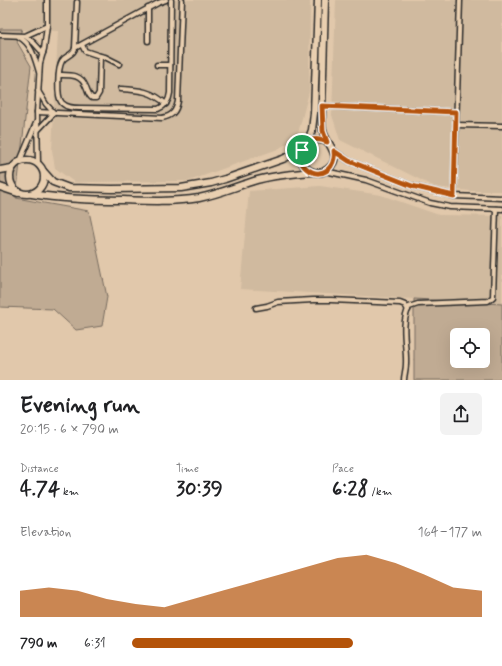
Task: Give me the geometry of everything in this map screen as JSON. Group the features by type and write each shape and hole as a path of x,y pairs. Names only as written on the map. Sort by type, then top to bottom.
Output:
{"street":[{"path":"38,164 36,123 39,74 47,26 47,0"},
{"path":"75,48 148,8 166,0"},
{"path":"77,2 75,48 70,55 64,59 59,68 59,97 61,103 70,108 158,109 166,104 170,93 172,0"},
{"path":"37,112 162,118 168,117 174,113 177,108 178,101 182,0"},
{"path":"20,161 33,161 38,164 53,182 69,188 181,188 224,179 283,159 302,150 307,143 312,130 314,113 318,0"},
{"path":"325,0 322,106 323,131 327,142 334,151 349,161 412,186 454,196 502,198"},
{"path":"454,196 460,0"},
{"path":"148,8 148,41"},
{"path":"0,35 25,36 47,26"},
{"path":"17,36 23,39 29,46 39,74"},
{"path":"25,36 43,53"},
{"path":"82,45 85,51 106,57 119,64"},
{"path":"59,75 73,75 80,77 83,80 89,96 96,98 99,93 100,56"},
{"path":"157,65 170,65"},
{"path":"121,90 147,92 159,98 166,104"},
{"path":"38,91 54,113"},
{"path":"322,106 456,112"},
{"path":"37,131 54,113"},
{"path":"20,194 10,183 9,175 12,168 20,161 36,123"},
{"path":"456,125 502,126"},
{"path":"307,143 317,139 327,142"},
{"path":"302,150 301,159 303,166 311,172"},
{"path":"0,188 20,194 97,200 176,200 213,194 272,176 311,172 318,173 325,171 330,168 334,161 334,151"},
{"path":"0,170 12,168"},
{"path":"325,171 366,180 430,203 450,207 502,210"},
{"path":"32,194 37,192 44,183 44,172"},
{"path":"404,380 406,364 406,317 409,307 418,304 485,301 491,299 493,293 496,209"},
{"path":"256,308 278,302 331,300 400,303 405,305 408,310"}],"shaded area":[{"path":"0,0 310,0 309,92 297,137 278,149 189,181 74,182 55,168 52,150 58,31 0,29"},
{"path":"336,0 502,0 502,191 470,191 435,187 340,140 332,115"},
{"path":"0,29 22,29 17,42 31,66 16,198 89,211 107,297 102,326 76,330 53,309 0,307"},
{"path":"320,186 381,195 439,215 502,216 502,304 240,289 249,191"},
{"path":"414,299 502,304 502,380 414,380"}],"route":[{"path":"322,106 456,112 454,196 412,186 349,161 334,151 334,161 330,168 325,171 314,173 303,166 300,155 302,150 307,143 317,139 327,142 323,131 322,106"}]}
